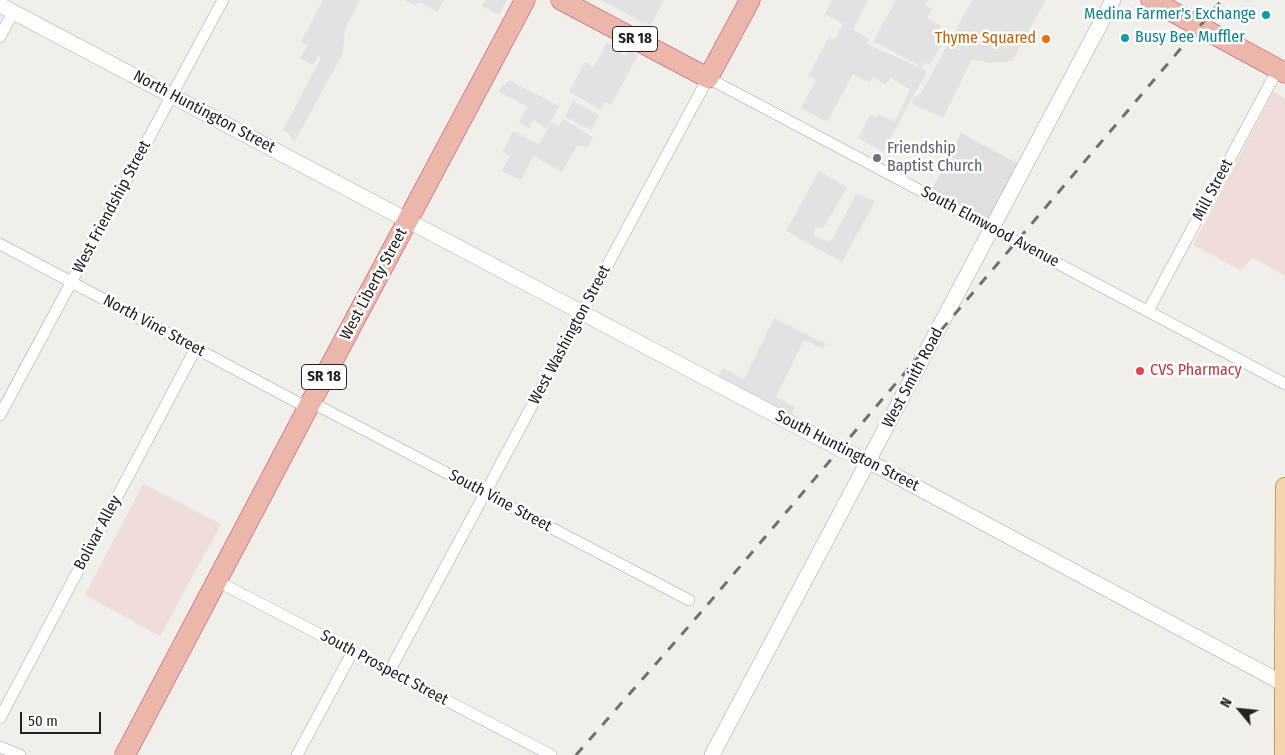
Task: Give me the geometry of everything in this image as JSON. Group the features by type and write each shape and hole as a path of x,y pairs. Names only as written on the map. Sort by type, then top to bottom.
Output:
{"highway":[{"name":"West Liberty Street","path":"126,755 309,405 525,0"},
{"name":"South Elmwood Avenue","path":"562,0 708,78"},
{"name":"West Washington Street","path":"708,78 750,0"},
{"path":"1151,0 1281,71"}],"main road":[{"path":"1284,755 1285,487"}],"street":[{"name":"West Friendship Street","path":"0,415 223,0"},
{"name":"West Smith Road","path":"712,755 1113,0"},
{"name":"North Huntington Street","path":"7,9 408,221"},
{"path":"0,37 7,9"},
{"name":"Mill Street","path":"1148,311 1281,71"},
{"name":"South Elmwood Avenue","path":"708,78 1285,384"},
{"name":"West Washington Street","path":"390,670 708,78"},
{"name":"South Huntington Street","path":"408,221 831,444 868,461 1284,684"},
{"name":"North Vine Street","path":"0,244 196,348 309,405"},
{"name":"Bolivar Alley","path":"0,718 196,348"},
{"name":"South Vine Street","path":"309,405 485,493 689,600"},
{"name":"South Prospect Street","path":"217,581 551,755"},
{"path":"297,755 353,651"},
{"path":"0,747 20,755"}],"shaded area":[{"path":"323,0 360,0 345,29 343,53 294,143 290,135 283,130 321,58 318,56 313,65 300,58 308,45 301,42"},
{"path":"404,0 444,0 437,12 421,3 418,3 416,6"},
{"path":"485,0 507,0 499,15 482,6"},
{"path":"601,0 664,0 651,25"},
{"path":"832,0 868,0 853,30 869,39 867,44 927,71 883,152 858,138 870,115 876,118 879,114 895,122 910,89 890,78 886,85 873,77 870,83 853,74 827,122 801,108 816,80 808,76 829,37 835,39 843,24 825,14"},
{"path":"896,0 928,0 925,5 932,9 927,18 941,26 939,30 947,35 930,65 925,62 922,67 873,41"},
{"path":"972,0 1046,0 1012,61 990,63 972,59 943,118 911,103 914,97 921,93"},
{"path":"607,42 614,46 614,50 626,56 629,51 638,55 611,105 605,102 601,110 569,92 585,62 594,67"},
{"path":"509,80 559,106 547,129 533,120 529,128 519,123 528,107 499,92 502,85 505,85"},
{"path":"1273,92 1285,98 1285,276 1253,258 1240,270 1193,245"},
{"path":"573,101 599,115 591,130 565,117"},
{"path":"563,119 593,137 588,147 577,146 562,172 533,156 521,180 502,171 510,156 502,152 513,131 539,144 552,122 559,126"},
{"path":"961,133 1024,167 992,228 929,195"},
{"path":"819,171 847,187 823,229 817,227 814,230 814,236 828,242 833,238 856,194 875,201 842,262 786,231"},
{"path":"774,318 826,344 823,349 804,340 776,397 795,407 791,415 718,378 723,368 744,379"},
{"path":"143,484 221,524 160,636 85,595"}],"railway":[{"path":"576,755 703,610 1222,0"}],"place":[{"name":"Medina Farmer's Exchange","path":"1266,15"},
{"name":"Busy Bee Muffler","path":"1125,38"},
{"name":"Thyme Squared","path":"1046,39"},
{"name":"Friendship Baptist Church","path":"877,158"},
{"name":"CVS Pharmacy","path":"1140,371"}]}
